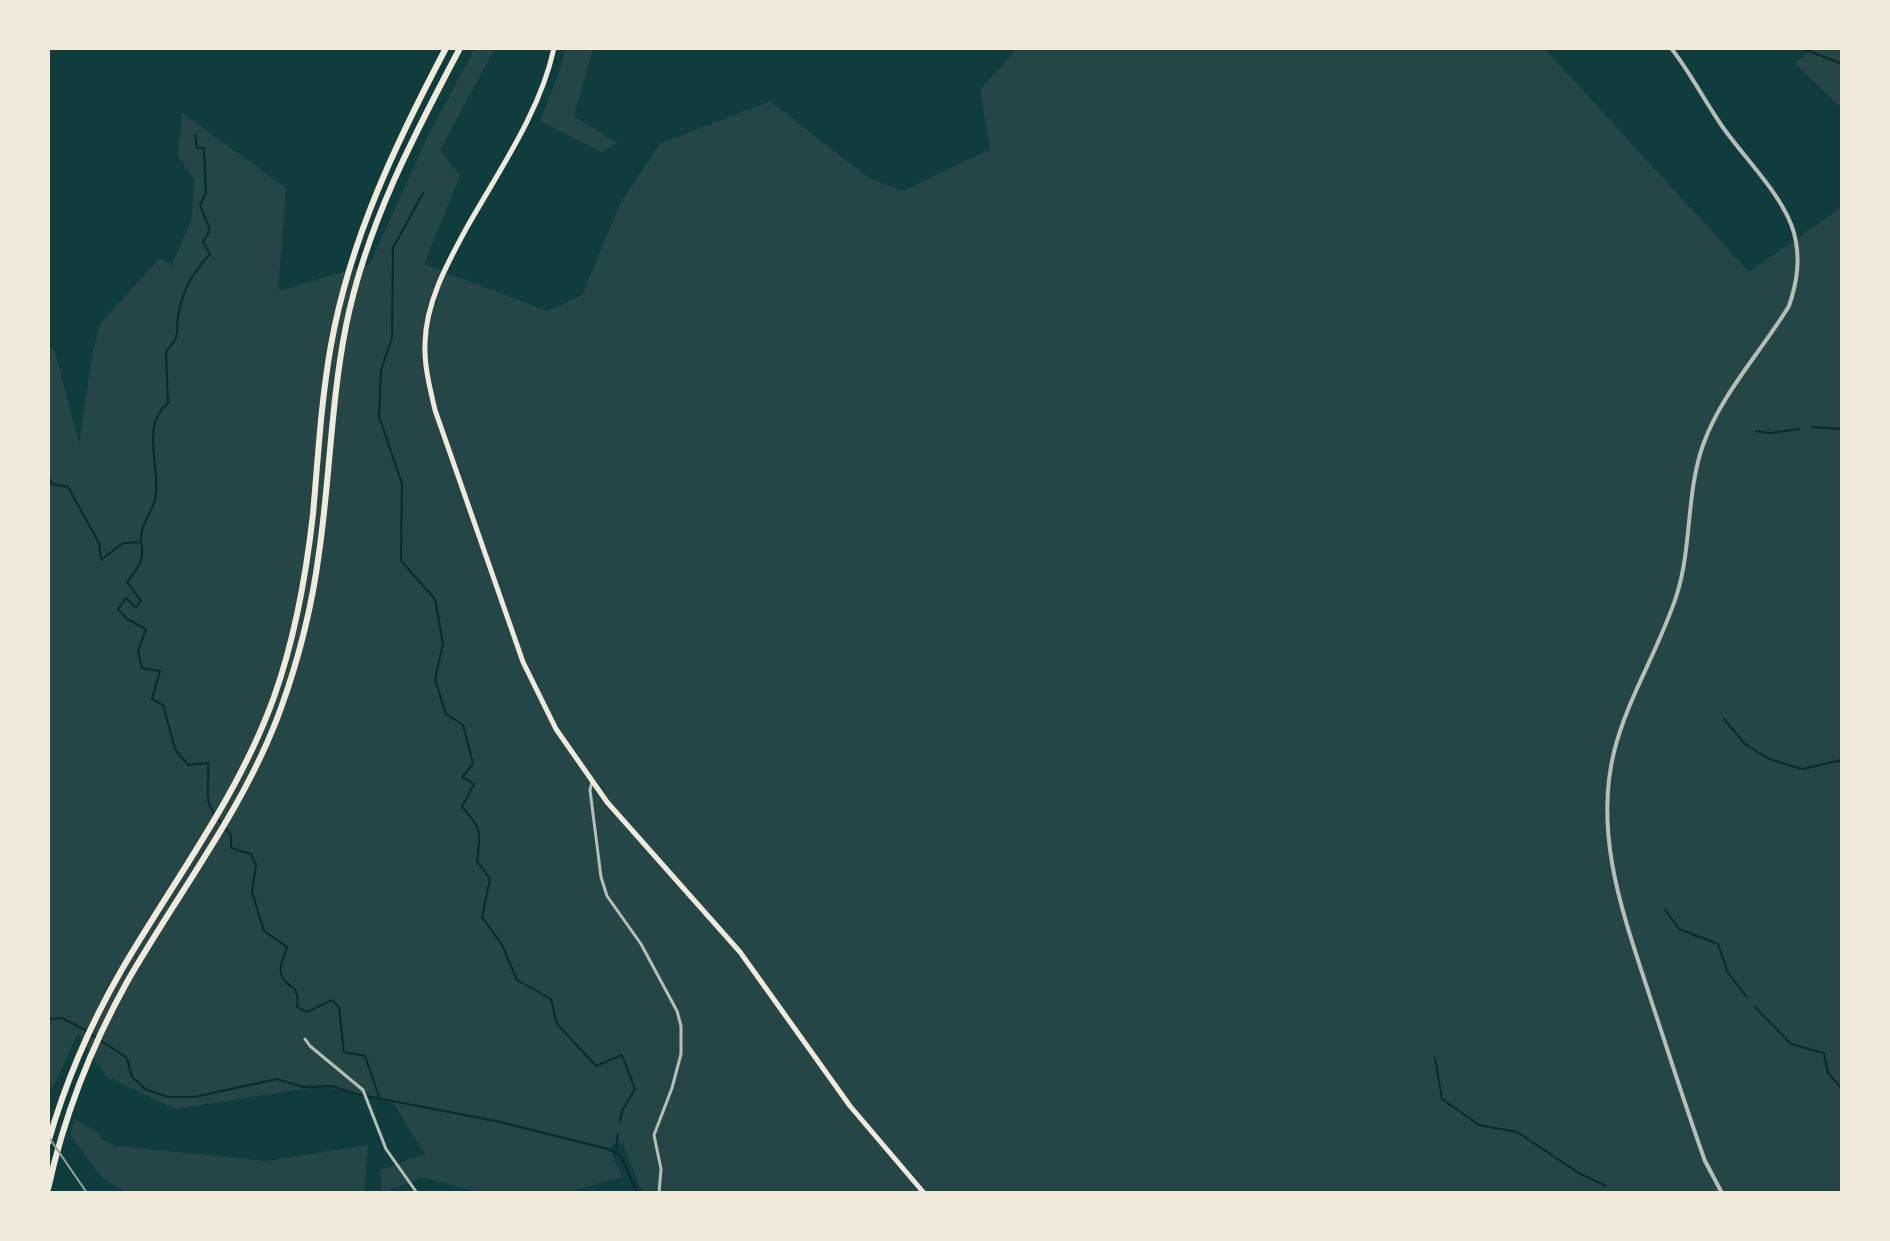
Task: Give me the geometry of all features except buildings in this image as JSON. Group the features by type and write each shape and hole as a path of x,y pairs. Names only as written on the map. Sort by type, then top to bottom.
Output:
{"highway":[{"path":"48,1143 80,1053 119,975 213,825 249,758 273,698 297,618 310,537 326,377 349,268 366,215 386,169 446,48"},
{"path":"48,1189 84,1072 127,983 227,822 256,767 287,691 309,612 320,551 338,367 356,285 375,225 398,169 460,48"}],"main road":[{"path":"554,48 533,109 438,286 427,323 425,361 435,410 523,662 556,729 592,782 740,952 850,1106 924,1193"}],"street":[{"path":"1671,48 1726,132 1784,210 1797,249 1795,287 1789,306 1711,424 1702,447 1677,594 1624,719 1609,783 1609,854 1620,905 1705,1161 1722,1193"},
{"path":"592,782 590,790 601,877 607,896 641,944 677,1011 681,1026 681,1054 654,1135 661,1169 659,1193"},
{"path":"305,1039 363,1090 386,1149 417,1193"}],"shaded area":[{"path":"475,48 495,48 440,150 460,176 424,264 547,311 582,295 621,202 660,144 770,101 867,177 904,191 990,149 980,89 1014,53 1014,48 1544,48 1749,272 1842,207 1842,1193 643,1193 622,1142 611,1145 610,1149 622,1177 576,1190 576,1193 481,1193 422,1177 382,1193 380,1170 425,1154 392,1101 321,1086 175,1109 106,1076 78,1033 52,1090 48,1087 48,347 55,351 79,444 93,350 100,324 160,258 172,265 192,218 194,180 178,155 182,113 286,188 278,291 370,264 427,138"},
{"path":"565,48 593,48 574,116 617,143 601,152 540,121"},
{"path":"1815,48 1842,48 1842,109 1795,63"},
{"path":"75,1119 98,1133 101,1139 116,1146 267,1161 368,1145 364,1193 126,1193 100,1175 70,1135"}],"waterway":[{"path":"1801,48 1842,64"},
{"path":"141,541 142,530 155,500 155,424 168,403 166,352 176,336 185,291 210,254 203,242 210,230 200,205 206,193 204,148 197,148 195,135"},
{"path":"423,193 393,248 392,338 381,370 379,416 402,484 401,561 435,599 443,644 435,679 446,714 463,725 473,764 462,777 474,784 462,807 477,826 477,861 490,879 482,917 502,945 517,980 551,999 557,1024 596,1066 622,1055 635,1089 622,1111 620,1121"},
{"path":"1812,427 1842,429"},
{"path":"1756,431 1771,433 1799,429"},
{"path":"48,477 52,484 68,487 99,543 101,560 123,543 141,542 141,559 127,582 141,601 136,607 126,598 118,609 127,619 146,629 138,651 142,668 160,671 152,699 163,705 175,749 188,765 208,763 209,801 221,823"},
{"path":"1724,719 1745,744 1769,759 1802,769 1842,760"},
{"path":"225,828 231,835 231,848 251,854 256,865 252,892 264,931 287,947 280,971 284,980 295,989 297,1007 307,1012 332,1000 339,1007 344,1052 365,1056 380,1099"},
{"path":"1665,909 1679,929 1718,944 1728,973 1747,997"},
{"path":"1755,1007 1791,1044 1824,1053 1828,1073 1842,1089"},
{"path":"48,1019 62,1018 87,1031"},
{"path":"92,1035 127,1058 132,1077 145,1089 168,1097 194,1097 277,1079 303,1087 332,1086 356,1094 496,1121 608,1149 621,1156 637,1193"},
{"path":"1435,1058 1442,1099 1479,1125 1517,1132 1577,1172 1606,1186"},
{"path":"615,1153 618,1134"}],"railway":[{"path":"48,1136 87,1193"}]}
